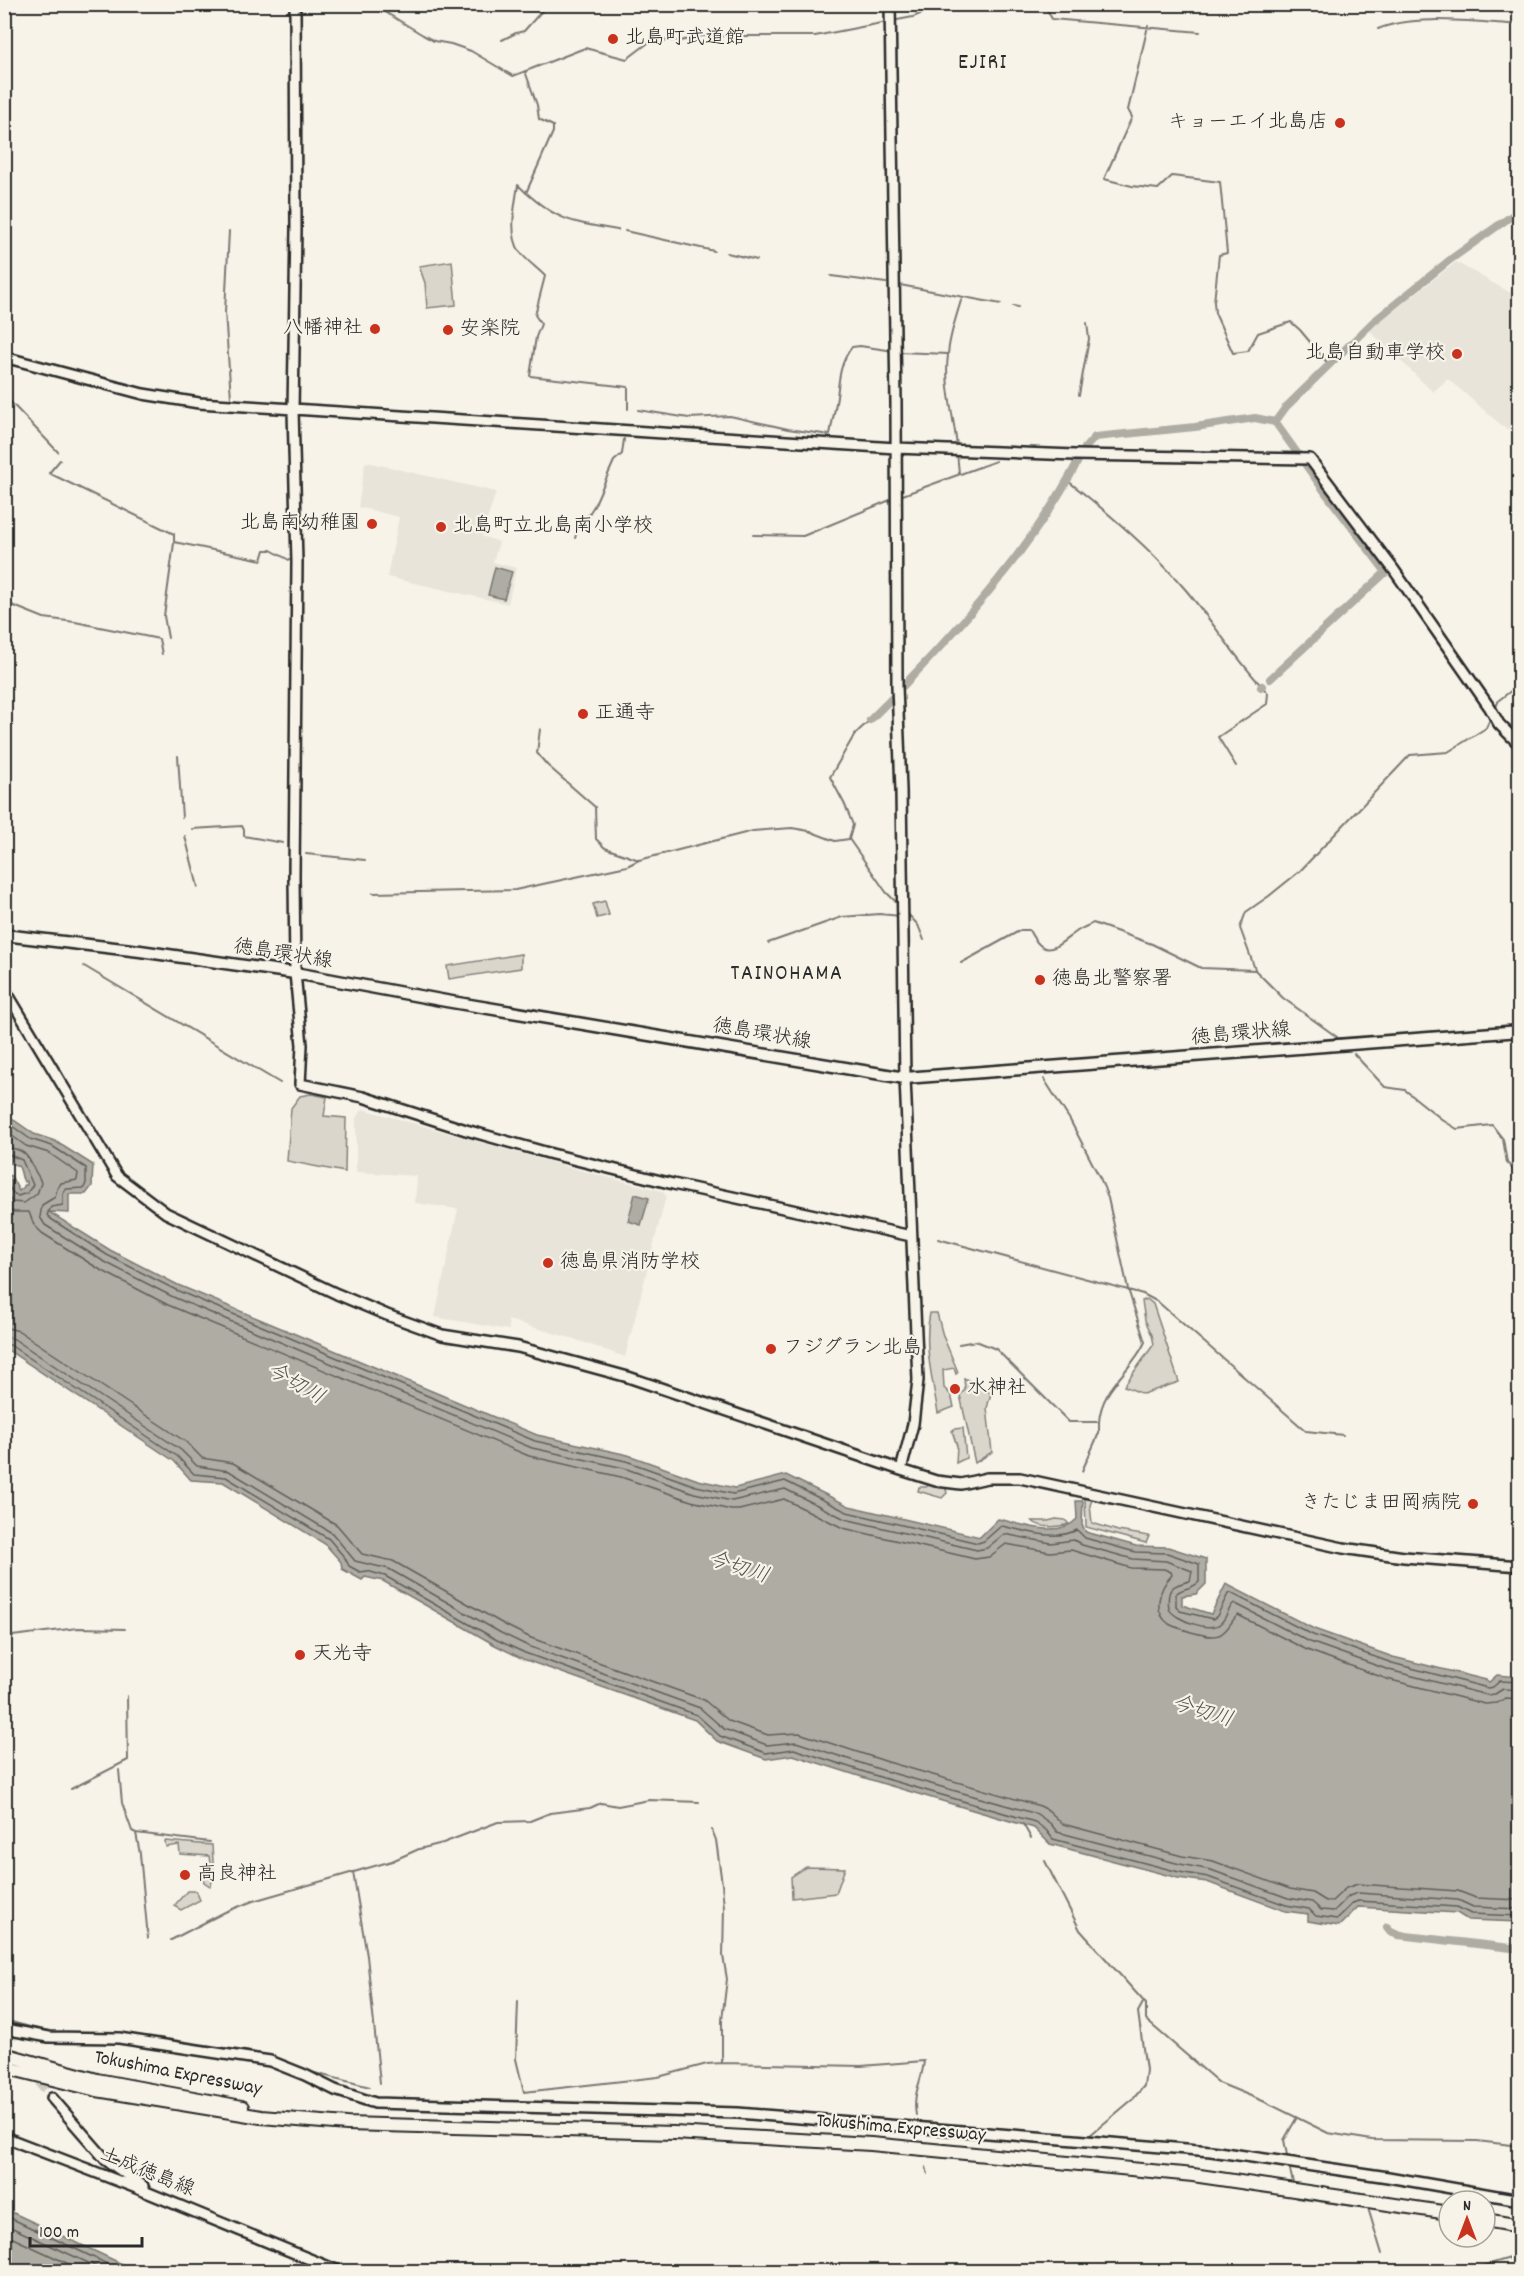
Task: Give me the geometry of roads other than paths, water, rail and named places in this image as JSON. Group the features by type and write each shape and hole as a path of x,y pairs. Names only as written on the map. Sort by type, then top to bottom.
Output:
{"highway":[{"name":"Tokushima Expressway","path":"4,2054 97,2080 351,2124"},
{"name":"Tokushima Expressway","path":"4,2067 97,2090 261,2117 351,2124 675,2133 871,2144 1193,2175 1437,2211"},
{"path":"1497,2222 1520,2226"}],"main road":[{"name":"徳島環状線","path":"4,935 295,973 446,1001 905,1078 1520,1031"}],"street":[{"path":"295,4 296,229 293,410 297,562 294,876 295,973 302,1045 300,1083 363,1097 466,1130 552,1154 673,1184 911,1236"},
{"path":"890,4 897,686 901,790 905,1078 918,1380 913,1424 901,1470"},
{"path":"4,357 143,394 199,403 896,448 1310,459 1394,570 1493,712 1499,724 1520,745"},
{"path":"4,988 117,1176 166,1214 387,1315 442,1335 518,1347 628,1377 936,1480 961,1484 987,1478 1020,1478 1342,1548 1404,1557 1520,1566"},
{"path":"4,2029 49,2037 119,2038 270,2061 334,2090 375,2103 738,2114 1211,2151 1288,2161 1520,2200"},
{"path":"52,2098 106,2160 154,2195"},
{"name":"土成徳島線","path":"4,2137 341,2271"}],"water":[{"path":"495,567 512,572 504,599 488,595"},
{"name":"今切川","path":"4,1113 34,1134 55,1141 93,1165 92,1186 86,1194 69,1194 69,1213 49,1212 110,1250 178,1285 537,1435 628,1455 698,1480 735,1488 786,1475 849,1506 980,1537 998,1519 1050,1529 1069,1525 1077,1519 1076,1501 1083,1501 1082,1525 1086,1532 1136,1546 1168,1547 1206,1559 1206,1584 1196,1594 1182,1596 1182,1605 1211,1614 1226,1584 1314,1629 1393,1657 1489,1682 1497,1675 1519,1677 1519,1922 1468,1920 1457,1913 1358,1907 1339,1926 1308,1921 1308,1914 1285,1911 1207,1882 1178,1878 1050,1844 1034,1828 793,1755 766,1759 717,1741 695,1720 523,1659 383,1581 365,1577 362,1580 342,1569 341,1562 325,1544 223,1482 191,1480 174,1461 5,1348","holes":["8,1160 9,1163 19,1167 24,1182 27,1181 27,1185 19,1191 11,1176 7,1174 6,1162"]},
{"path":"635,1194 649,1198 641,1225 628,1221"},
{"path":"5,2209 137,2271 5,2271"}],"waterway":[{"path":"372,4 434,41 471,51 513,76 585,48 627,59 652,40 680,41 703,36 815,36 887,22"},
{"path":"502,40 524,31 548,4"},
{"path":"892,21 913,17 944,4"},
{"path":"1044,4 1052,19 1200,32"},
{"path":"1378,29 1392,24 1426,20 1512,24 1520,22"},
{"path":"1148,26 1128,110 1132,117 1104,179 1158,189 1172,176 1220,182 1227,253 1219,255 1214,302 1215,313 1233,353 1248,351 1258,333 1291,322 1330,366"},
{"path":"525,71 537,105 539,119 553,126 553,132 526,193"},
{"path":"4,144 9,144"},
{"path":"618,230 563,218 542,206 518,185 513,219 516,245 520,252 545,276 535,315 541,324 536,337 530,376 628,387 628,409"},
{"path":"1275,422 1286,407 1373,322 1451,259 1520,210"},
{"path":"229,231 225,312 231,398"},
{"path":"625,231 714,251"},
{"path":"727,253 757,260"},
{"path":"831,276 886,283"},
{"path":"900,285 1001,304"},
{"path":"957,447 948,390 947,367 950,340 962,297"},
{"path":"1013,306 1018,307"},
{"path":"1079,395 1089,339 1087,323"},
{"path":"638,410 689,418 730,416 788,429 830,435 841,371 852,347 894,351"},
{"path":"899,352 948,354"},
{"path":"4,395 58,452"},
{"path":"1085,448 1095,437 1195,427 1255,418 1275,422 1386,572 1270,679"},
{"path":"575,538 580,523 594,506 614,461 622,454 624,439"},
{"path":"957,453 959,473"},
{"path":"60,460 49,473 174,534 174,542 262,560 265,550 271,550 289,560"},
{"path":"900,496 996,461"},
{"path":"903,686 951,635 1021,551 1061,492 1078,461"},
{"path":"1068,481 1158,559 1196,602 1268,693 1267,704 1218,737 1236,766"},
{"path":"753,535 803,536 895,498"},
{"path":"168,638 164,616 174,543"},
{"path":"4,602 44,618 159,639 162,654"},
{"path":"1495,709 1499,700 1520,684"},
{"path":"870,720 891,699"},
{"path":"1255,969 1240,928 1246,912 1300,871 1410,755 1448,752 1486,728 1491,717"},
{"path":"849,839 853,825 830,777 855,734 870,720"},
{"path":"540,729 537,753 547,765 595,807 596,839 605,848 639,860 753,831 792,828 809,831 835,841 849,839 886,892 900,906"},
{"path":"178,756 182,818"},
{"path":"192,829 242,826 244,836 283,843"},
{"path":"185,836 198,887"},
{"path":"306,854 365,860"},
{"path":"373,893 515,890 627,866 639,860"},
{"path":"906,912 918,925 924,940"},
{"path":"768,943 842,917 879,914 901,916"},
{"path":"961,963 1021,930 1029,930 1040,946 1051,948 1093,923 1152,944 1201,968 1255,970 1283,998 1337,1037"},
{"path":"84,966 280,1083"},
{"path":"1354,1054 1385,1087 1405,1090 1457,1129 1492,1125 1503,1139 1507,1163 1520,1176"},
{"path":"959,1344 976,1341 996,1349 1069,1422 1099,1422 1105,1399 1145,1342 1128,1289 1108,1198 1070,1120 1044,1079"},
{"path":"938,1239 1143,1294 1158,1302 1306,1431 1343,1435"},
{"path":"1082,1471 1099,1433 1099,1422"},
{"path":"4,1637 78,1628 125,1629"},
{"path":"71,1789 128,1760 127,1696"},
{"path":"119,1770 122,1803 132,1831 136,1833 140,1854 148,1938"},
{"path":"171,1940 225,1912 253,1901 392,1861 419,1849 443,1843 498,1822 530,1821 550,1813 590,1808 601,1803 618,1806 649,1800 699,1802"},
{"path":"1023,1824 1031,1838"},
{"path":"712,1830 716,1840 724,1908 723,1956 727,1979 722,2020 722,2063 861,2066 924,2061 915,2100 916,2115"},
{"path":"136,1833 210,1842"},
{"path":"1045,1861 1080,1930 1146,2004 1146,2020 1219,2083 1263,2101 1328,2133 1372,2140 1477,2141 1520,2146"},
{"path":"353,1872 367,1956 380,2083"},
{"path":"1387,1927 1398,1935 1520,1949"},
{"path":"518,2001 516,2059 524,2092 658,2077 707,2064 722,2063"},
{"path":"1089,2136 1133,2099 1144,2086 1146,2070 1138,2012 1144,2001"},
{"path":"4,2020 45,2031"},
{"path":"58,2032 84,2033"},
{"path":"303,2070 370,2087"},
{"path":"1288,2160 1284,2140 1296,2119"},
{"path":"1289,2166 1294,2187"},
{"path":"926,2167 928,2174"},
{"path":"1296,2195 1296,2198 1368,2208 1382,2254"},
{"path":"1463,2272 1520,2255"}],"tunnel":[{"path":"4,2042 20,2059"},
{"path":"31,2072 52,2098"}],"place":[{"name":"北島町武道館","path":"613,39"},
{"name":"キョーエイ北島店","path":"1340,123"},
{"name":"八幡神社","path":"375,329"},
{"name":"安楽院","path":"448,330"},
{"name":"北島自動車学校","path":"1457,354"},
{"name":"北島南幼稚園","path":"372,524"},
{"name":"北島町立北島南小学校","path":"441,527"},
{"name":"正通寺","path":"583,714"},
{"name":"徳島北警察署","path":"1040,980"},
{"name":"徳島県消防学校","path":"548,1263"},
{"name":"フジグラン北島","path":"771,1349"},
{"name":"水神社","path":"955,1389"},
{"name":"きたじま田岡病院","path":"1473,1504"},
{"name":"天光寺","path":"300,1655"},
{"name":"高良神社","path":"185,1875"}],"district":[{"name":"EJIRI","path":"983,63"},
{"name":"TAINOHAMA","path":"787,974"}]}
